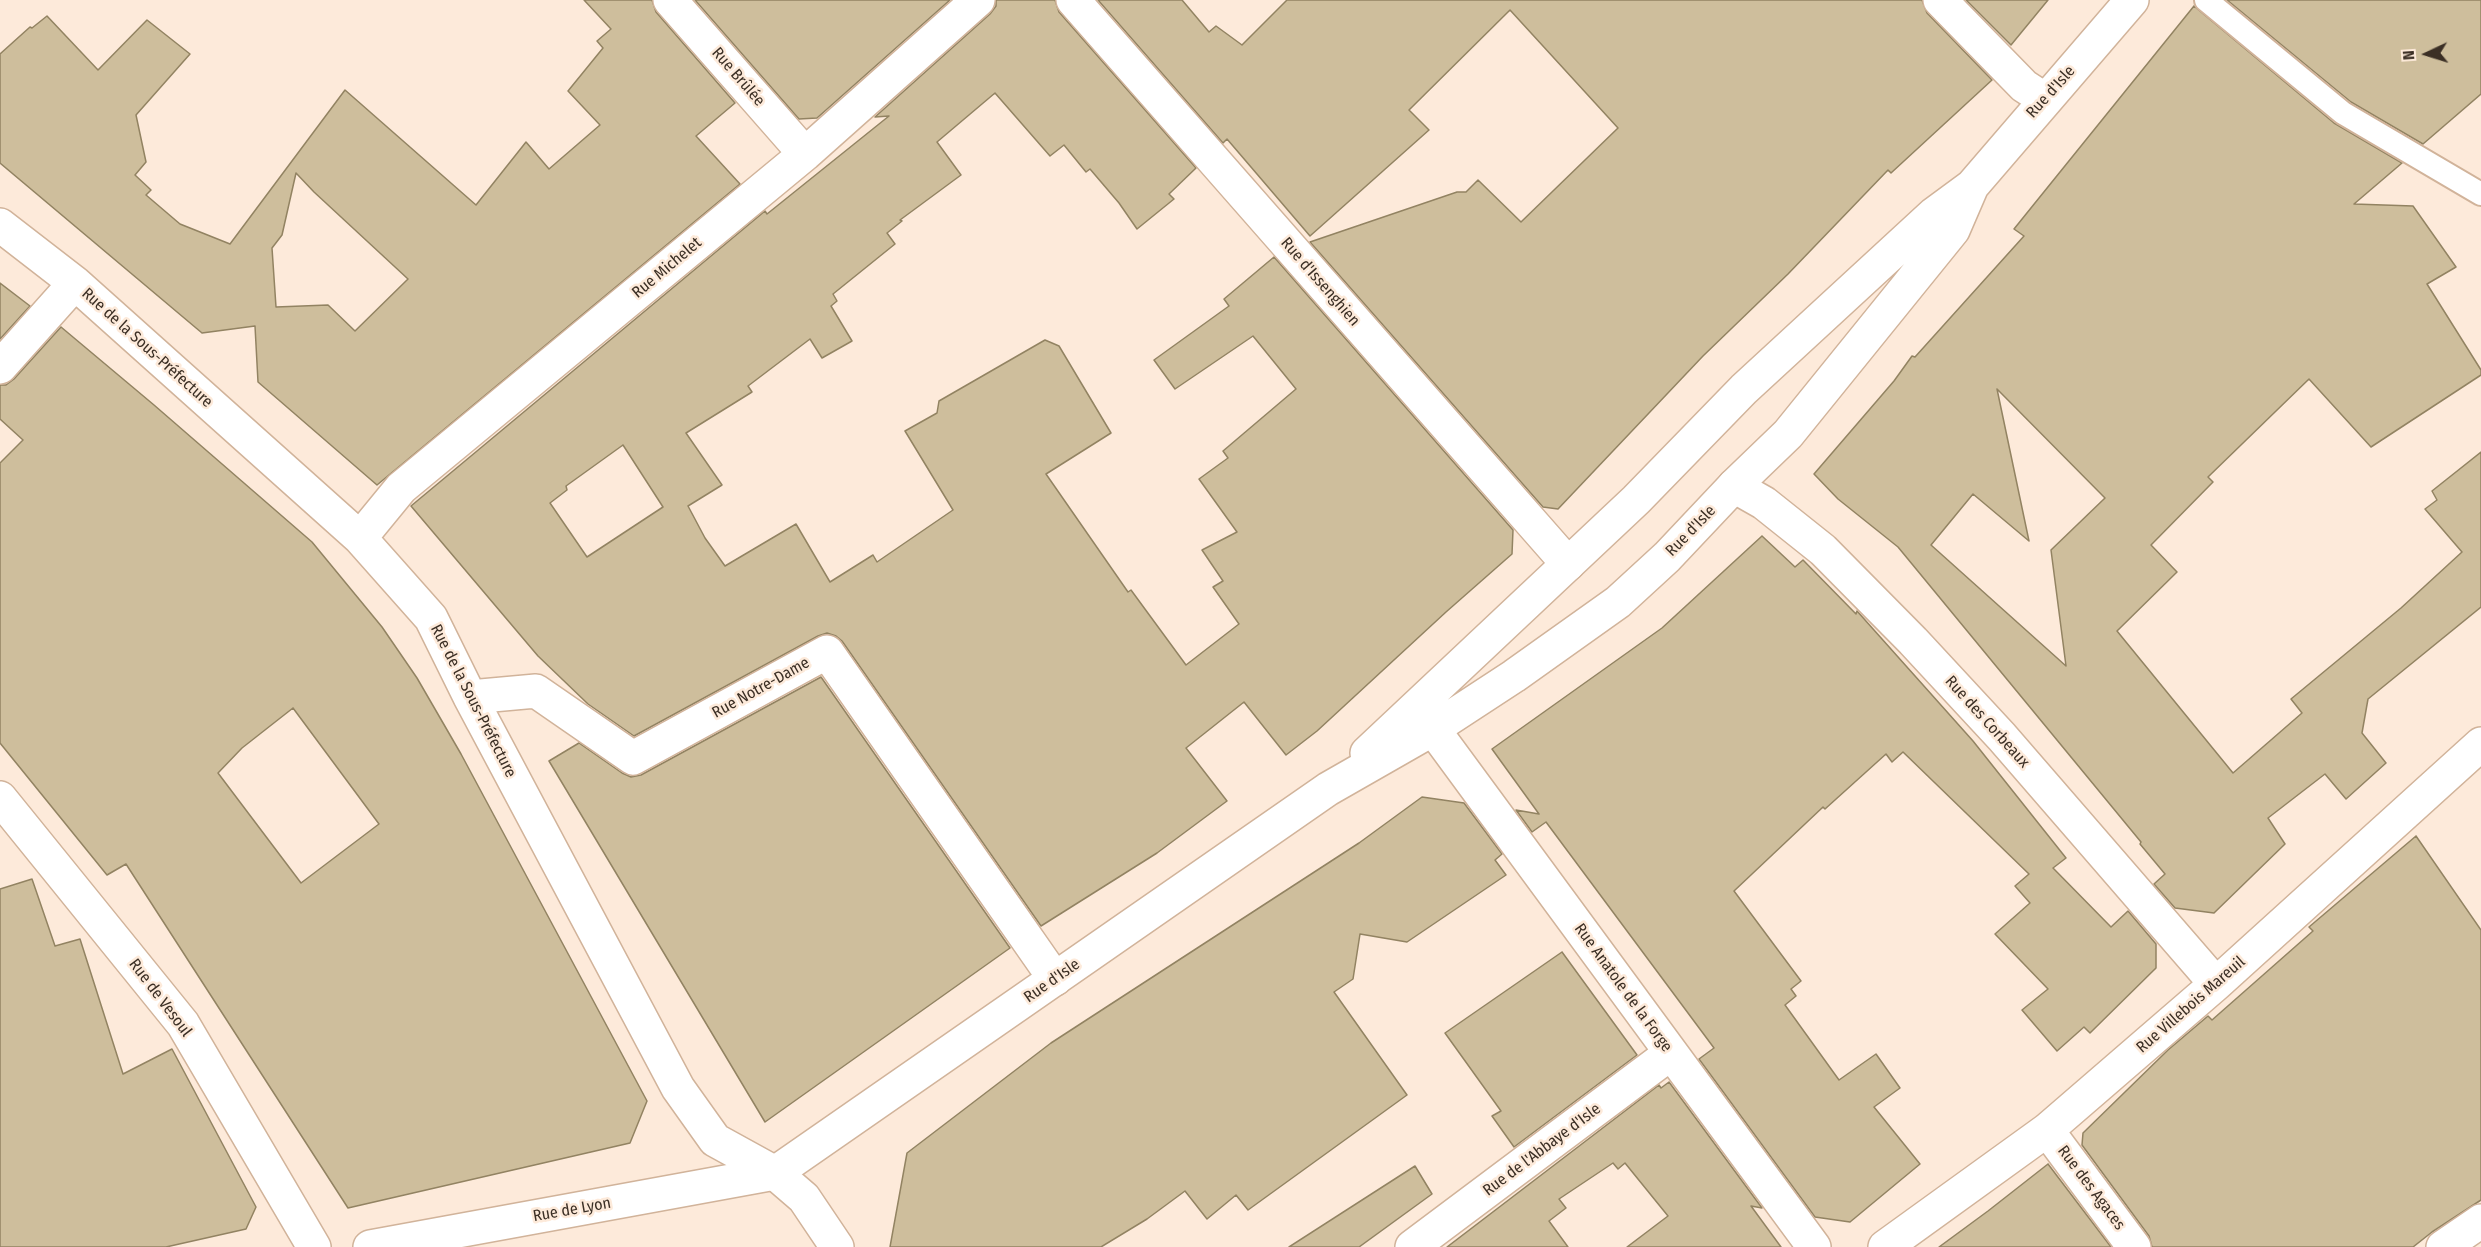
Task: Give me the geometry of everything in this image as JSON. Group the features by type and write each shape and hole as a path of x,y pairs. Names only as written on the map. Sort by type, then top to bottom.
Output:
{"street":[{"name":"Rue Brûlée","path":"670,0 805,154"},
{"name":"Rue Michelet","path":"360,538 401,488 805,154 978,0"},
{"name":"Rue d'Issenghien","path":"1073,0 1568,564"},
{"path":"1940,0 2024,86 2044,99"},
{"name":"Rue d'Isle","path":"1328,789 1636,500 1744,389 1934,214 1972,186 2044,99 2109,29 2132,0"},
{"name":"Rue d'Isle","path":"775,1173 1328,789 1433,729 1514,676 1618,602 1667,557 1734,486 1788,434 1953,230 1972,186"},
{"name":"Rue de la Sous-Préfecture","path":"0,225 75,283 360,538 431,618 470,697 678,1088 716,1140 775,1173 804,1198 837,1247"},
{"path":"0,368 75,283"},
{"name":"Rue des Corbeaux","path":"1734,486 1764,502 1823,550 1913,641 2002,737 2216,984"},
{"name":"Rue Notre-Dame","path":"470,697 536,691 633,758 828,652 1055,979"},
{"name":"Rue Anatole de la Forge","path":"1433,729 1815,1247"},
{"name":"Rue Villebois Mareuil","path":"1885,1247 2048,1130 2216,984 2481,744"},
{"name":"Rue de Vesoul","path":"0,798 183,1024 314,1247"},
{"name":"Rue de l'Abbaye d'Isle","path":"1412,1247 1671,1053"},
{"name":"Rue des Agaces","path":"2048,1130 2134,1247"},
{"name":"Rue de Lyon","path":"370,1247 775,1173"},
{"path":"2443,1247 2481,1221"}],"lane":[{"path":"2206,0 2343,113 2481,194"}],"building":[{"path":"584,0 652,0 656,12 735,103 696,136 740,184 377,485 258,382 255,326 202,333 0,163 0,54 30,27 32,28 47,16 98,70 147,20 190,54 136,115 146,162 135,175 151,190 146,195 180,224 230,244 345,90 476,205 526,142 549,169 600,125 568,91 603,48 597,41 611,29","holes":["296,173 408,279 355,331 328,305 276,307 272,248 282,235"]},
{"path":"695,0 950,0 817,118 799,119"},
{"path":"996,0 1055,0 1059,12 1196,168 1169,194 1174,199 1137,229 1119,203 1090,169 1086,172 1064,145 1050,156 995,93 937,142 961,175 900,220 902,221 887,233 895,244 833,294 837,301 831,306 852,341 822,358 810,339 748,386 752,392 686,433 722,485 688,506 705,538 725,566 796,524 830,582 873,555 877,562 953,510 905,431 937,413 939,401 1045,340 1059,346 1111,433 1046,474 1128,592 1131,590 1186,665 1239,624 1213,587 1223,581 1202,550 1237,532 1199,479 1228,458 1223,451 1296,389 1253,336 1175,389 1154,360 1229,306 1224,299 1274,257 1513,530 1512,554 1317,731 1286,755 1244,702 1186,748 1227,801 1157,853 1041,926 842,641 836,636 827,633 818,636 634,736 588,704 538,656 411,506 765,211 767,214 889,116 875,117 990,14 996,6","holes":["623,445 663,507 587,557 550,503 567,490 566,486"]},
{"path":"1098,0 1182,0 1209,32 1216,26 1242,45 1287,0 1922,0 1927,13 1992,80 1891,173 1888,170 1788,274 1703,356 1558,509 1543,507 1310,242 1457,192 1466,192 1478,180 1521,222 1618,128 1510,10 1409,110 1429,130 1310,236 1227,139 1223,143"},
{"path":"1966,0 2048,0 2011,45"},
{"path":"2227,0 2481,0 2481,94 2423,144 2351,102"},
{"path":"2194,6 2334,123 2402,163 2354,204 2413,206 2456,267 2427,284 2481,370 2481,375 2371,447 2309,379 2208,477 2213,482 2151,545 2177,572 2117,631 2233,773 2302,713 2291,699 2401,608 2462,552 2425,509 2437,500 2432,491 2481,452 2481,607 2368,699 2362,733 2386,763 2346,799 2325,774 2268,818 2285,844 2214,913 2175,908 2154,884 2165,874 2140,844 2141,842 1898,547 1838,499 1814,474 1894,381 1912,356 1915,357 2024,236 2014,229","holes":["1997,389 2105,498 2051,550 2066,666 1931,545 1973,494 2029,541"]},
{"path":"0,283 30,306 0,339"},
{"path":"61,327 312,542 382,627 417,678 461,754 647,1101 630,1143 348,1208 126,864 107,875 0,743 0,463 23,440 0,419 0,385 6,385","holes":["293,708 379,824 301,883 218,773 242,748"]},
{"path":"1762,536 1795,567 1803,560 1856,614 1857,611 1973,741 2066,858 2053,868 2111,927 2128,911 2156,944 2156,968 2090,1033 2084,1027 2057,1051 2022,1010 2048,989 1995,934 2030,903 2015,886 2029,874 1903,752 1892,762 1886,754 1825,809 1823,807 1734,891 1801,981 1791,989 1796,996 1785,1005 1839,1080 1876,1054 1900,1088 1874,1107 1920,1164 1850,1222 1815,1217 1699,1059 1714,1048 1546,822 1532,832 1516,810 1539,814 1492,749 1662,628"},
{"path":"821,677 1010,948 765,1122 549,761 579,743 622,773 631,777 641,775"},
{"path":"1422,797 1464,803 1502,854 1495,860 1506,875 1407,942 1360,934 1353,979 1334,992 1407,1095 1248,1210 1236,1195 1207,1219 1185,1191 1147,1219 1101,1247 890,1247 907,1153 1051,1043 1359,843"},
{"path":"2416,836 2481,930 2481,1200 2413,1247 2152,1247 2149,1236 2082,1145 2083,1133 2168,1050 2208,1016 2212,1020 2313,931 2309,927"},
{"path":"32,879 55,946 80,939 123,1074 172,1049 256,1207 246,1229 166,1247 0,1247 0,889"},
{"path":"1562,952 1637,1055 1514,1147 1492,1116 1501,1111 1445,1033"},
{"path":"1669,1082 1762,1208 1751,1206 1781,1247 1627,1247 1668,1216 1625,1163 1618,1169 1613,1163 1559,1199 1566,1208 1549,1221 1568,1247 1447,1247 1659,1085 1661,1088"},
{"path":"2048,1164 2111,1247 1939,1247 1988,1211"},
{"path":"1415,1166 1432,1194 1359,1247 1289,1247"}]}
